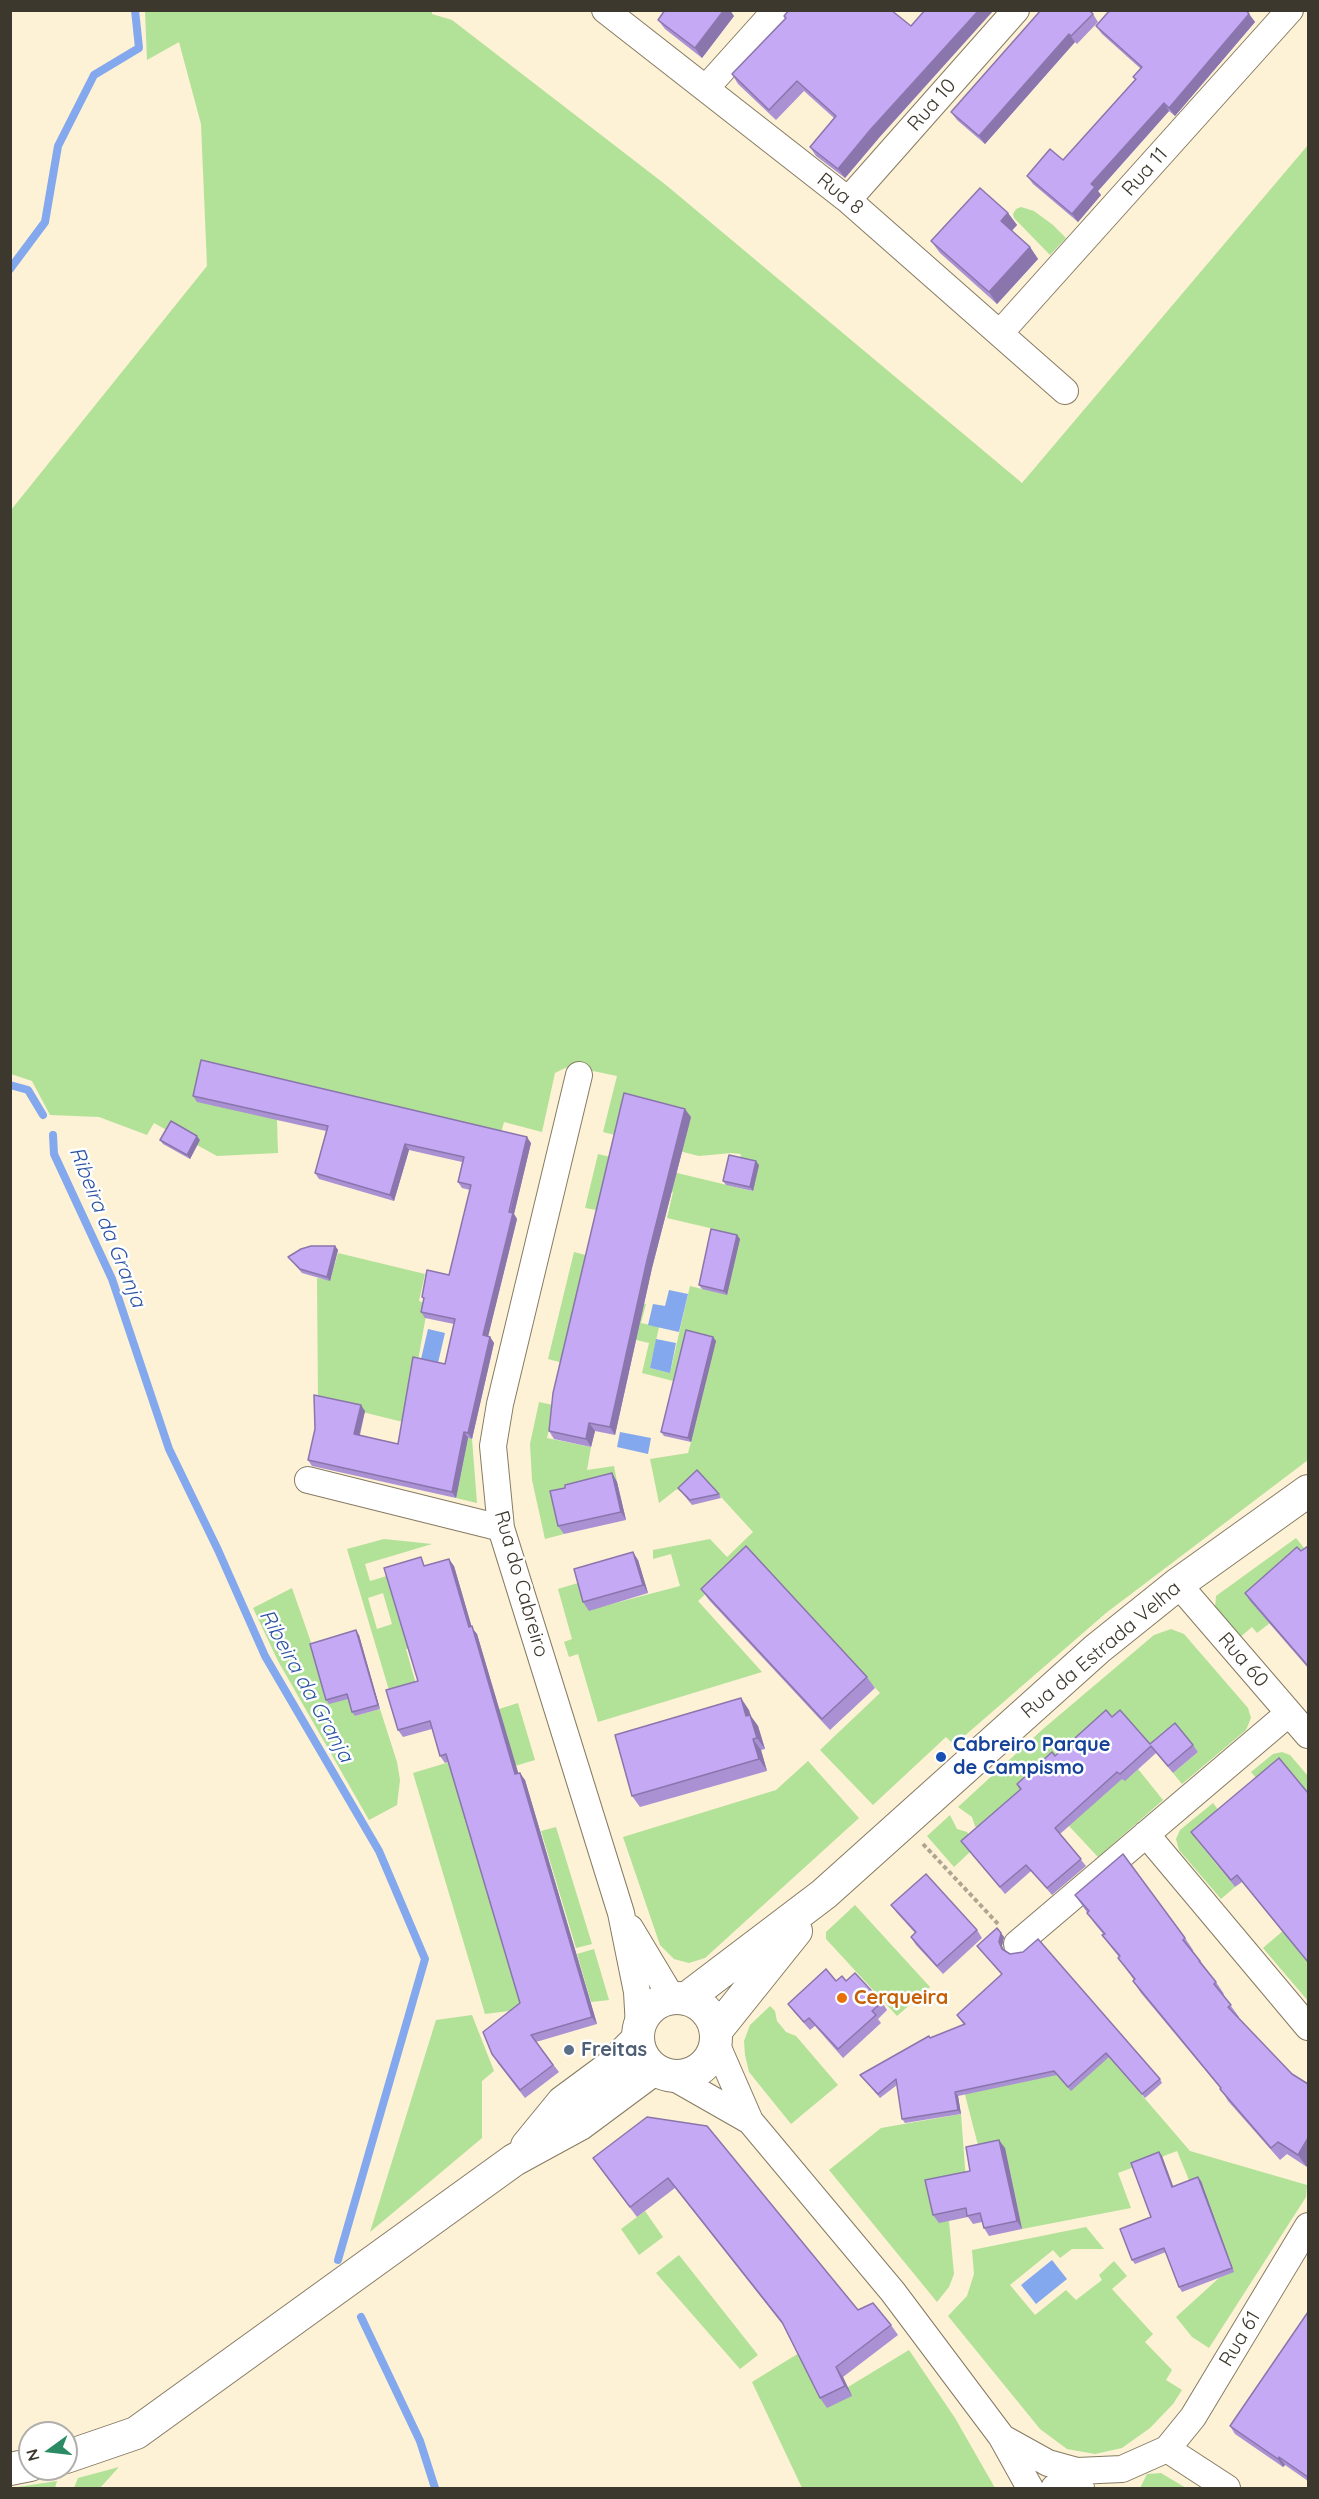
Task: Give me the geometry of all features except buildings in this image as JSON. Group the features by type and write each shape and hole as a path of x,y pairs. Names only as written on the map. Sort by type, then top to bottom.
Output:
{"street":[{"name":"Rua 8","path":"605,10 848,200 1065,391"},
{"path":"706,88 777,10"},
{"name":"Rua 10","path":"848,200 1016,10"},
{"name":"Rua 11","path":"1000,333 1290,10"},
{"name":"Rua do Cabreiro","path":"579,1075 500,1404 493,1446 501,1528 621,1913"},
{"path":"308,1480 501,1528"},
{"name":"Rua da Estrada Velha","path":"680,1998 824,1894 1097,1648 1178,1584 1308,1491"},
{"name":"Rua 60","path":"1178,1584 1308,1736"},
{"path":"1017,1944 1289,1713"},
{"path":"1146,1834 1308,2027"},
{"name":"Rua da Estrada Velha","path":"716,2037 824,1894"},
{"path":"621,1913 680,1998 707,2010 750,2121 893,2292 1001,2436 1030,2488"},
{"path":"621,1913 637,1992 640,2050 663,2072 750,2121"},
{"path":"514,2160 563,2102 609,2068 639,2033 644,2016 651,2007 661,2001 680,1998"},
{"path":"78,2453 136,2433 514,2160 580,2124 663,2072 692,2074 700,2069 713,2053 716,2037"},
{"name":"Rua 61","path":"1167,2449 1193,2416 1308,2226"},
{"path":"1001,2436 1031,2455 1060,2468 1070,2484 1130,2473 1167,2449 1227,2488"}],"path":[{"path":"903,1823 1017,1944"}],"green space":[{"path":"432,10 432,14 452,20 666,185 1022,483 1308,145 1308,1460 1106,1613 954,1745 946,1737 873,1805 820,1750 880,1693 749,1553 698,1601 762,1672 598,1722 578,1654 569,1657 564,1642 572,1639 558,1589 581,1582 589,1610 680,1586 671,1554 653,1559 653,1550 710,1539 727,1557 753,1532 700,1474 681,1492 677,1489 659,1503 650,1459 688,1453 691,1442 677,1382 642,1373 649,1343 576,1326 567,1364 548,1359 574,1252 593,1257 586,1289 646,1304 641,1323 659,1327 650,1368 670,1373 690,1286 702,1289 714,1229 667,1218 673,1192 612,1176 603,1211 585,1208 598,1154 752,1191 739,1161 741,1154 699,1156 603,1132 617,1076 569,1066 555,1073 542,1132 504,1122 500,1137 277,1120 278,1153 217,1156 197,1145 200,1140 170,1132 154,1123 147,1135 99,1117 50,1115 32,1081 11,1074 11,510 207,266 201,124 179,42 147,60 145,11"},
{"path":"1021,207 1034,211 1066,238 1050,255 1014,218 1013,214 1016,209"},
{"path":"338,1253 425,1274 419,1301 428,1304 407,1423 318,1401 317,1278 330,1280"},
{"path":"539,1402 558,1406 551,1420 547,1438 591,1447 587,1470 614,1466 617,1482 556,1500 564,1534 545,1539 532,1480 530,1444"},
{"path":"443,1433 472,1439 477,1503 456,1498"},
{"path":"1296,1538 1308,1553 1270,1623 1257,1633 1252,1627 1238,1639 1215,1609 1216,1596"},
{"path":"384,1539 432,1544 365,1564 370,1581 390,1575 438,1639 406,1649 416,1684 391,1697 347,1549","holes":["383,1593 392,1624 377,1629 368,1598"]},
{"path":"292,1588 313,1648 350,1698 355,1716 380,1709 397,1762 400,1780 397,1805 369,1820 278,1661 253,1608"},
{"path":"1171,1629 1184,1634 1248,1708 1251,1718 1246,1730 1182,1784 1173,1773 1198,1752 1180,1731 1138,1769 1163,1800 1098,1857 1069,1826 982,1834 975,1826 972,1817 958,1807 1043,1729 1154,1635"},
{"path":"518,1703 535,1760 458,1783 525,2009 485,2014 413,1773 509,1744 499,1709"},
{"path":"1282,1752 1290,1755 1308,1776 1308,1794 1261,1784 1251,1772 1273,1754"},
{"path":"808,1761 859,1818 705,1958 689,1963 674,1959 660,1945 623,1837 776,1790"},
{"path":"1213,1803 1223,1816 1196,1839 1235,1887 1221,1899 1179,1850 1176,1839 1180,1830"},
{"path":"950,1815 957,1829 967,1832 974,1841 966,1848 970,1852 954,1867 927,1836"},
{"path":"556,1827 592,1944 576,1948 541,1831"},
{"path":"855,1905 930,1987 897,2016 826,1939 826,1932"},
{"path":"1299,1917 1304,1948 1299,1952 1308,1963 1308,2001 1263,1948"},
{"path":"594,1949 609,2000 591,2002 577,1954"},
{"path":"770,2006 775,2011 777,2021 786,2032 796,2036 838,2085 791,2124 749,2072 745,2055 744,2041 750,2025"},
{"path":"472,2015 494,2071 482,2081 482,2138 370,2232 436,2020"},
{"path":"1109,2057 1190,2151 1307,2185 1306,2197 1209,2348 1192,2337 1176,2317 1219,2278 1234,2271 1191,2185 1177,2151 1118,2173 1131,2208 1022,2229 1005,2148 980,2153 962,2083"},
{"path":"961,2114 966,2181 949,2221 954,2274 949,2287 937,2302 829,2170 881,2128"},
{"path":"645,2211 663,2237 639,2255 621,2229"},
{"path":"1086,2227 1104,2249 1072,2249 1060,2258 1053,2250 1010,2285 1035,2315 1066,2290 1076,2300 1102,2280 1099,2275 1114,2261 1127,2276 1112,2289 1153,2334 1145,2342 1172,2370 1166,2380 1182,2390 1173,2404 1150,2428 1122,2448 1095,2454 1067,2449 1040,2429 948,2316 967,2296 974,2274 972,2250"},
{"path":"679,2255 758,2355 740,2369 656,2273"},
{"path":"909,2350 955,2418 995,2488 802,2488 752,2382 799,2353 848,2387"},
{"path":"119,2467 100,2488 74,2488 78,2478"},
{"path":"1161,2473 1186,2488 1140,2488 1147,2474"},
{"path":"57,2481 55,2488 11,2488"}],"water":[{"path":"669,1290 688,1294 679,1332 648,1325 653,1304 665,1306"},
{"path":"428,1329 445,1333 438,1363 421,1359"},
{"path":"656,1339 676,1343 670,1373 650,1368"},
{"path":"620,1432 651,1438 648,1454 617,1447"},
{"path":"1052,2260 1067,2279 1036,2304 1021,2285"}],"waterway":[{"name":"Ribeira da Granja","path":"10,269 45,222 58,146 94,75 139,48 135,10"},
{"name":"Ribeira da Granja","path":"10,1085 28,1090 43,1115"},
{"name":"Ribeira da Granja","path":"53,1135 54,1154 112,1279 169,1449 218,1550 265,1656 379,1851 425,1959 338,2260"},
{"name":"Ribeira da Granja","path":"361,2317 420,2441 435,2488"}],"place":[{"name":"Cabreiro Parque de Campismo","path":"941,1757"},
{"name":"Cerqueira","path":"842,1998"},
{"name":"Freitas","path":"569,2050"}]}
